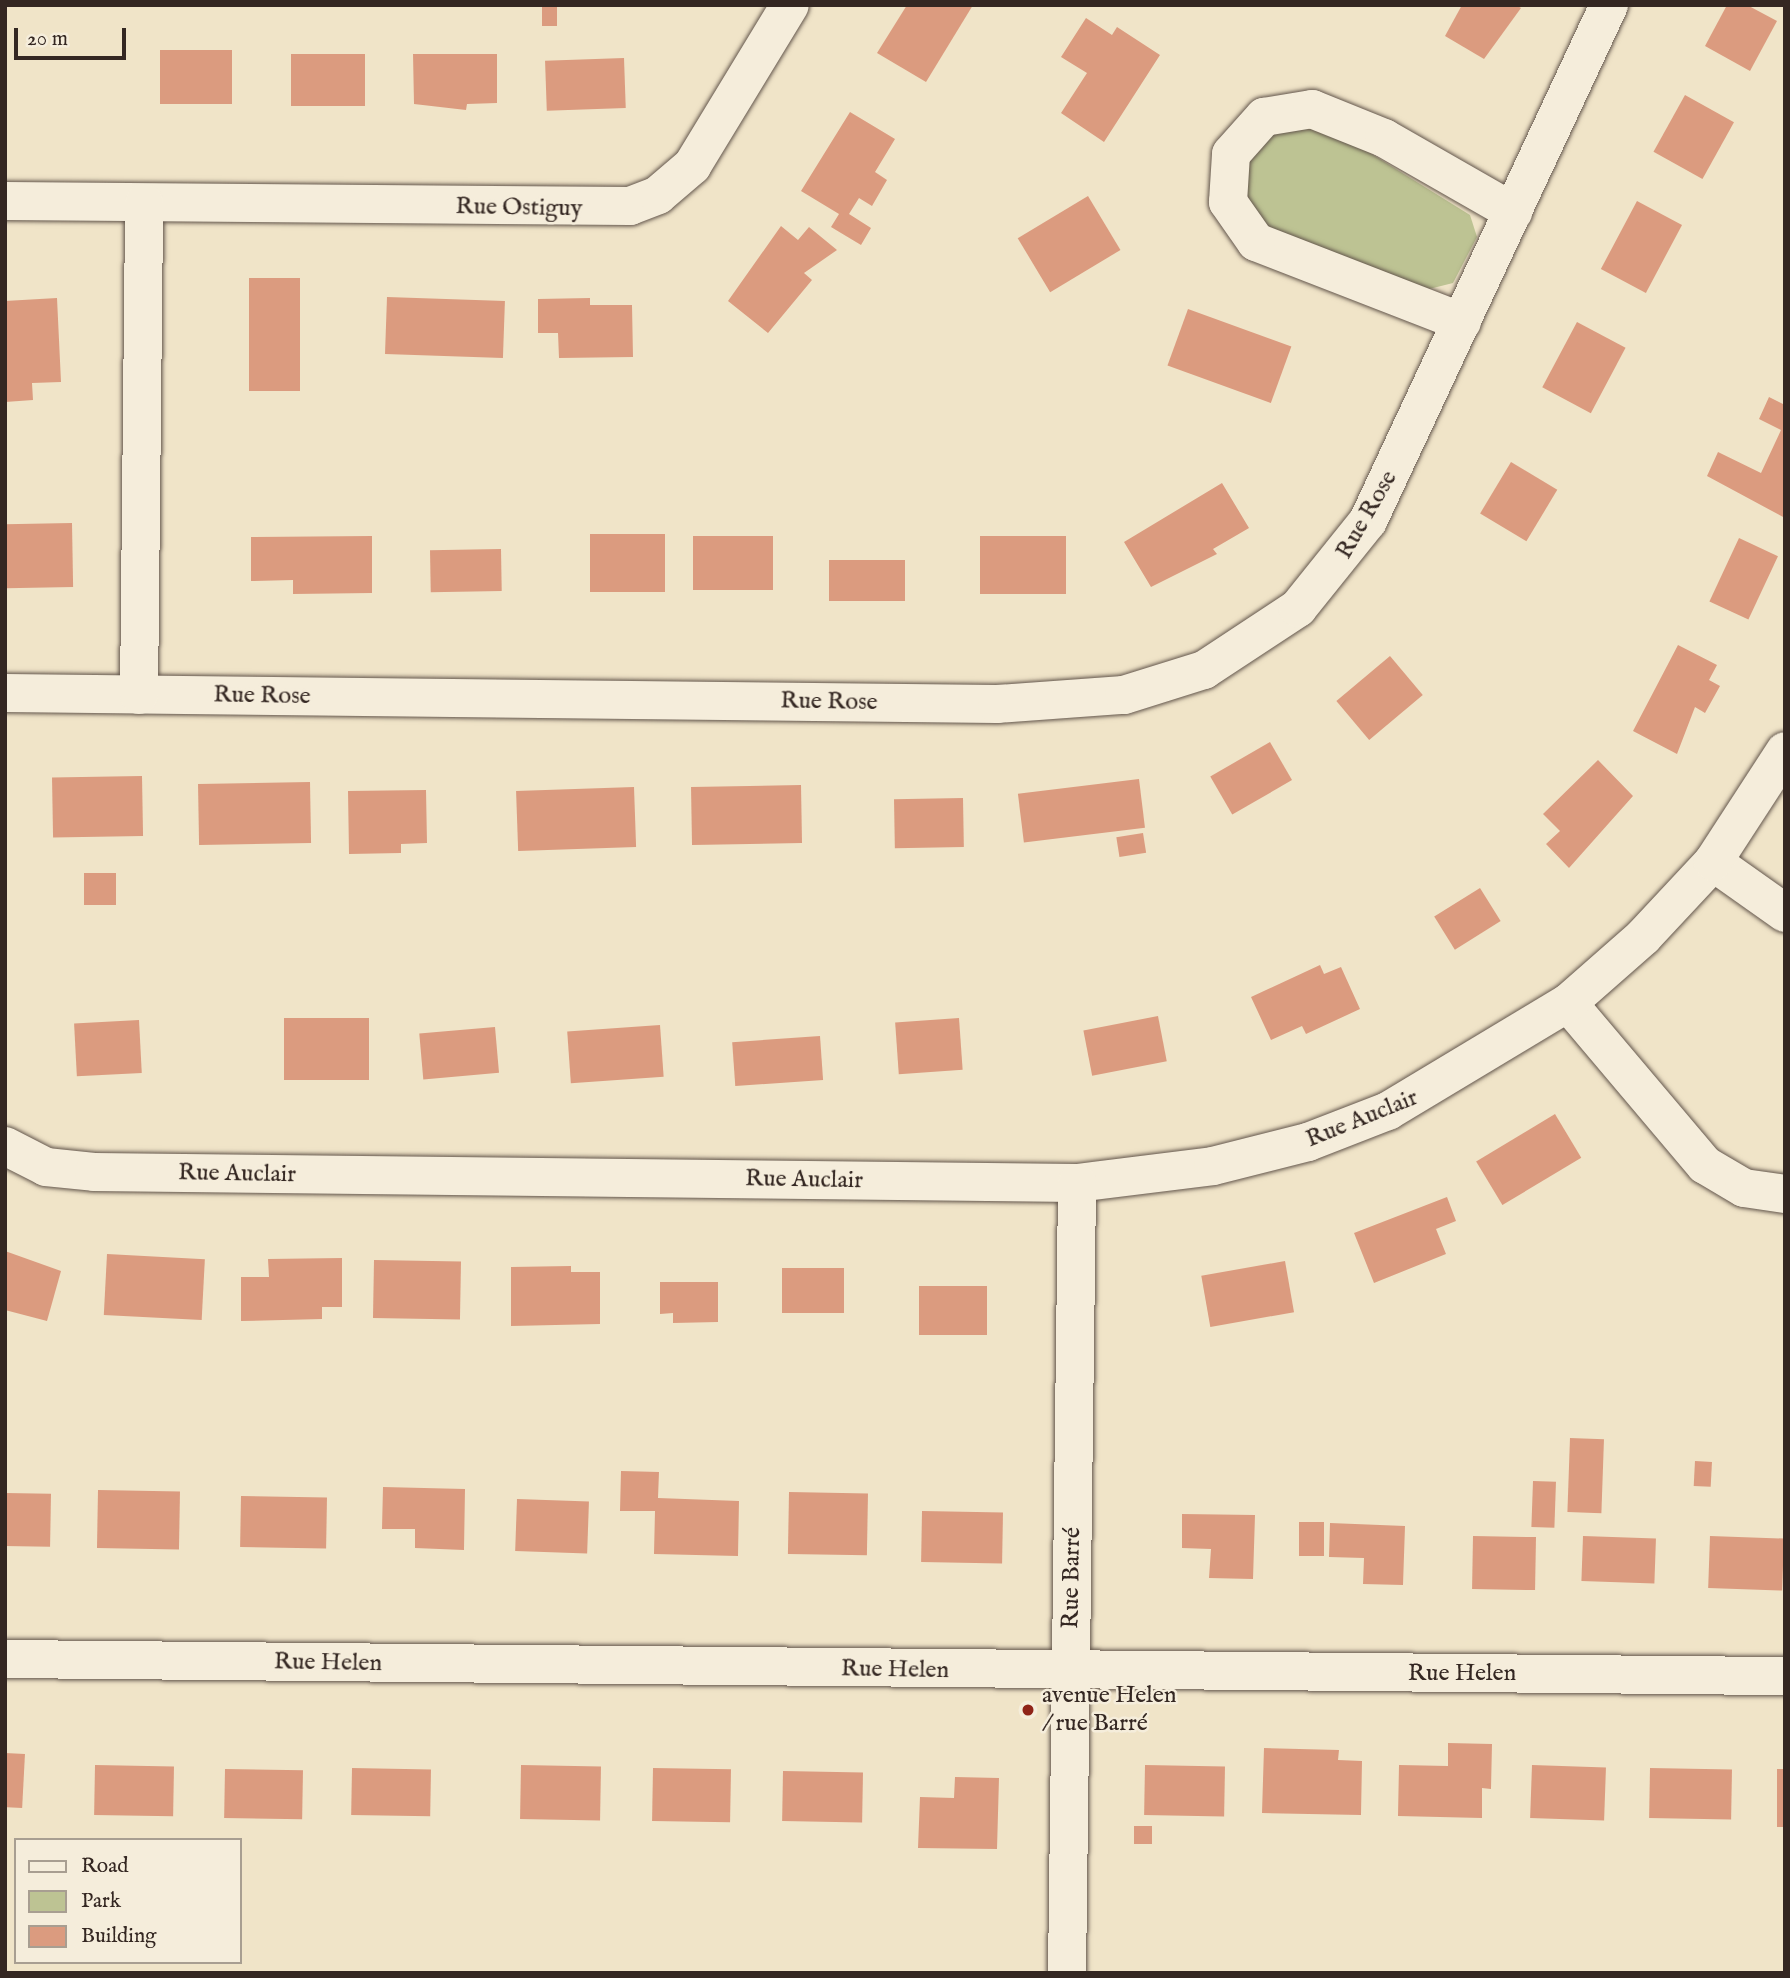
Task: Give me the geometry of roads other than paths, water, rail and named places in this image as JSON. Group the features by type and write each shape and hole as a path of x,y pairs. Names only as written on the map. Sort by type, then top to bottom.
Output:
{"street":[{"name":"Rue Ostiguy","path":"5,201 630,206 670,187 692,166 790,5"},
{"name":"Rue Rose","path":"5,693 997,704 1152,689 1254,643 1331,574 1381,496 1609,5"},
{"path":"1462,322 1256,242 1228,202 1231,154 1264,117 1312,109 1384,138 1513,212"},
{"path":"139,695 144,203"},
{"name":"Rue Auclair","path":"5,1146 46,1167 94,1172 1077,1183 1213,1166 1347,1128 1459,1074 1568,1003 1643,937 1713,862 1785,751"},
{"path":"1713,862 1785,913"},
{"path":"1568,1003 1705,1165 1744,1188 1785,1194"},
{"name":"Rue Barré","path":"1067,1973 1077,1183"},
{"name":"Rue Helen","path":"5,1659 1070,1672 1785,1676"}],"place":[{"name":"avenue Helen / rue Barré","path":"1028,1710"}]}
